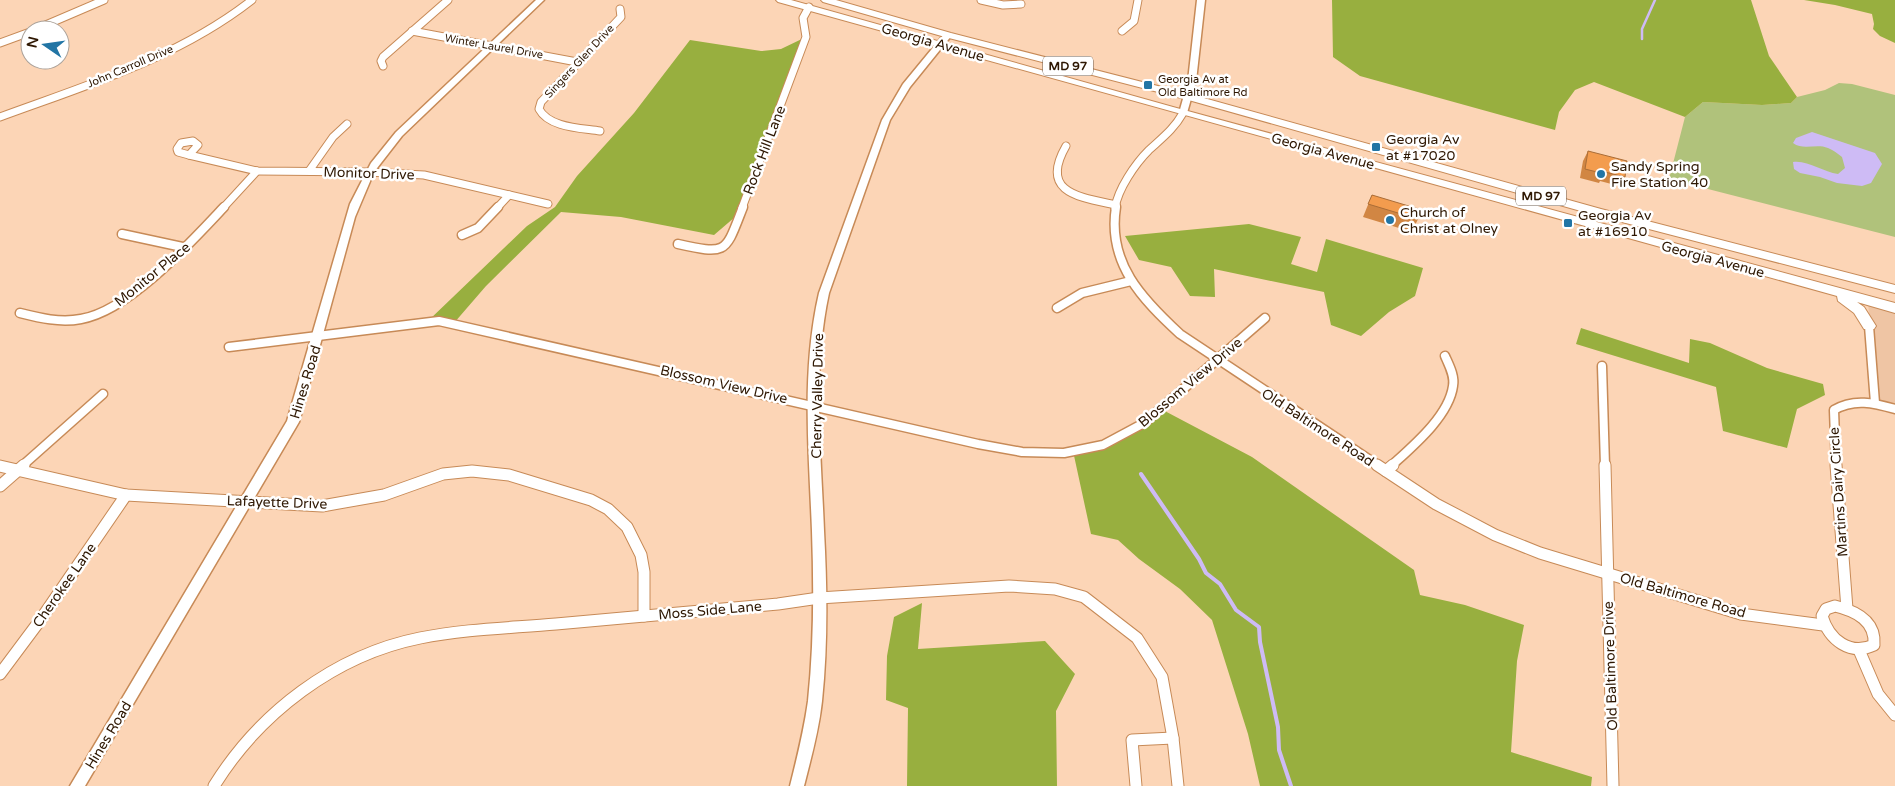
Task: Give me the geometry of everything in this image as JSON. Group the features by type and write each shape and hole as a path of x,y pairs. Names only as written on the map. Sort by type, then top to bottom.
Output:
{"main road":[{"name":"Georgia Avenue","path":"780,0 1189,98 1592,210 1895,289"},
{"name":"Georgia Avenue","path":"826,0 944,39 1183,113 1895,310"},
{"path":"1820,289 1845,300 1859,310 1869,326 1884,311 1895,310"}],"street":[{"path":"57,20 104,0"},
{"name":"John Carroll Drive","path":"0,117 130,67 187,42 216,26 252,0"},
{"path":"383,66 381,61 383,57 448,0"},
{"name":"Hines Road","path":"77,786 294,422 350,217 368,172 381,153 399,134 540,0"},
{"path":"981,0 1002,5 1020,4"},
{"path":"1122,31 1134,21 1138,0"},
{"name":"Old Baltimore Road","path":"1201,0 1189,98 1183,113 1174,129 1144,156 1124,187 1116,205 1113,236 1119,256 1131,281 1153,310 1180,334 1436,504 1495,535 1540,553 1741,614 1823,625"},
{"name":"Rock Hill Lane","path":"678,244 716,250 724,248 729,243 806,37 803,18 809,7"},
{"name":"Singers Glen Drive","path":"600,132 551,121 542,115 539,109 541,102 621,16 620,8"},
{"name":"Winter Laurel Drive","path":"412,31 577,62"},
{"path":"0,43 20,36"},
{"name":"Cherry Valley Drive","path":"797,786 806,760 814,715 821,634 814,349 824,293 886,120 898,96 944,39"},
{"path":"309,171 333,137 347,124"},
{"path":"1066,146 1058,157 1054,168 1055,176 1062,186 1081,198 1116,205"},
{"name":"Monitor Drive","path":"188,155 257,171 368,172 424,175 548,204"},
{"name":"Monitor Place","path":"20,313 44,318 70,320 88,318 100,314 123,302 187,248 257,171"},
{"path":"462,236 478,228 509,195"},
{"path":"122,234 187,248"},
{"path":"1057,308 1066,300 1083,292 1131,281"},
{"name":"Blossom View Drive","path":"229,347 428,321 454,323 978,444 1022,452 1064,453 1103,445 1121,436 1161,409 1266,318"},
{"path":"1869,326 1875,403"},
{"path":"1386,471 1421,437 1441,413 1452,388 1450,368 1445,356"},
{"name":"Old Baltimore Drive","path":"1602,366 1613,786"},
{"path":"0,486 103,394"},
{"name":"Martins Dairy Circle","path":"1847,609 1833,420 1834,410 1841,405 1853,401 1875,403 1895,409"},
{"name":"Lafayette Drive","path":"0,466 126,495 322,506 384,495 443,474 472,471 518,478 591,500 608,509 627,527 641,555 644,572 644,616"},
{"name":"Cherokee Lane","path":"0,674 41,619 126,495"},
{"name":"Moss Side Lane","path":"214,786 220,774 266,720 307,688 364,656 385,647 417,639 474,631 819,598 1009,586 1055,589 1084,597 1137,638 1162,677 1173,738 1178,786"},
{"path":"1835,606 1847,609 1866,620 1873,628 1876,638 1874,645 1868,650 1858,650 1836,641 1823,625 1822,616 1826,609 1835,606"},
{"path":"1858,650 1878,694 1895,715"},
{"path":"1136,786 1132,740 1173,738"}],"shaded area":[{"path":"1812,132 1875,153 1882,164 1871,183 1862,186 1837,183 1800,173 1794,169 1793,162 1810,164 1838,174 1845,168 1842,157 1830,149 1819,146 1806,147 1793,143 1796,138"},
{"path":"1868,301 1895,308 1895,409 1875,403"}],"green space":[{"path":"1332,0 1751,0 1769,56 1797,97 1791,103 1762,105 1703,102 1685,117 1594,82 1575,90 1559,112 1555,130 1360,76 1333,57"},
{"path":"1804,0 1895,0 1895,43 1880,36 1873,29 1872,14"},
{"path":"806,37 742,211 714,235 621,217 561,212 486,286 454,323 428,321 527,226 555,207 577,176 634,113 690,40 761,51 781,49"},
{"path":"1839,83 1852,84 1895,95 1895,237 1669,179 1685,117 1703,102 1762,105 1791,103 1797,97 1825,90"},
{"path":"1249,224 1301,237 1291,264 1317,272 1326,239 1423,268 1415,296 1389,312 1361,336 1331,325 1324,292 1214,269 1215,297 1190,296 1171,267 1139,260 1125,236"},
{"path":"1581,328 1689,363 1690,339 1710,343 1767,368 1823,384 1825,395 1797,409 1787,448 1723,431 1716,387 1576,344"},
{"path":"1161,409 1252,457 1414,570 1420,595 1465,605 1524,625 1517,661 1511,752 1592,777 1591,786 1260,786 1248,734 1212,620 1180,589 1139,559 1118,540 1091,534 1073,451 1103,445"},
{"path":"922,603 918,649 1045,641 1075,674 1056,711 1057,786 907,786 908,708 886,700 887,656 894,617"}],"building":[{"path":"1588,151 1627,161 1625,177 1585,169"},
{"path":"1372,195 1422,210 1418,219 1368,204"}],"waterway":[{"path":"1642,39 1642,29 1655,0"},
{"path":"1141,474 1199,559 1206,573 1220,584 1236,610 1259,627 1260,642 1278,727 1279,750 1291,786"}],"place":[{"name":"Georgia Av at Old Baltimore Rd","path":"1148,85"},
{"name":"Georgia Av at #17020","path":"1376,147"},
{"name":"Sandy Spring Fire Station 40","path":"1601,174"},
{"name":"Church of Christ at Olney","path":"1390,220"},
{"name":"Georgia Av at #16910","path":"1568,223"}]}
